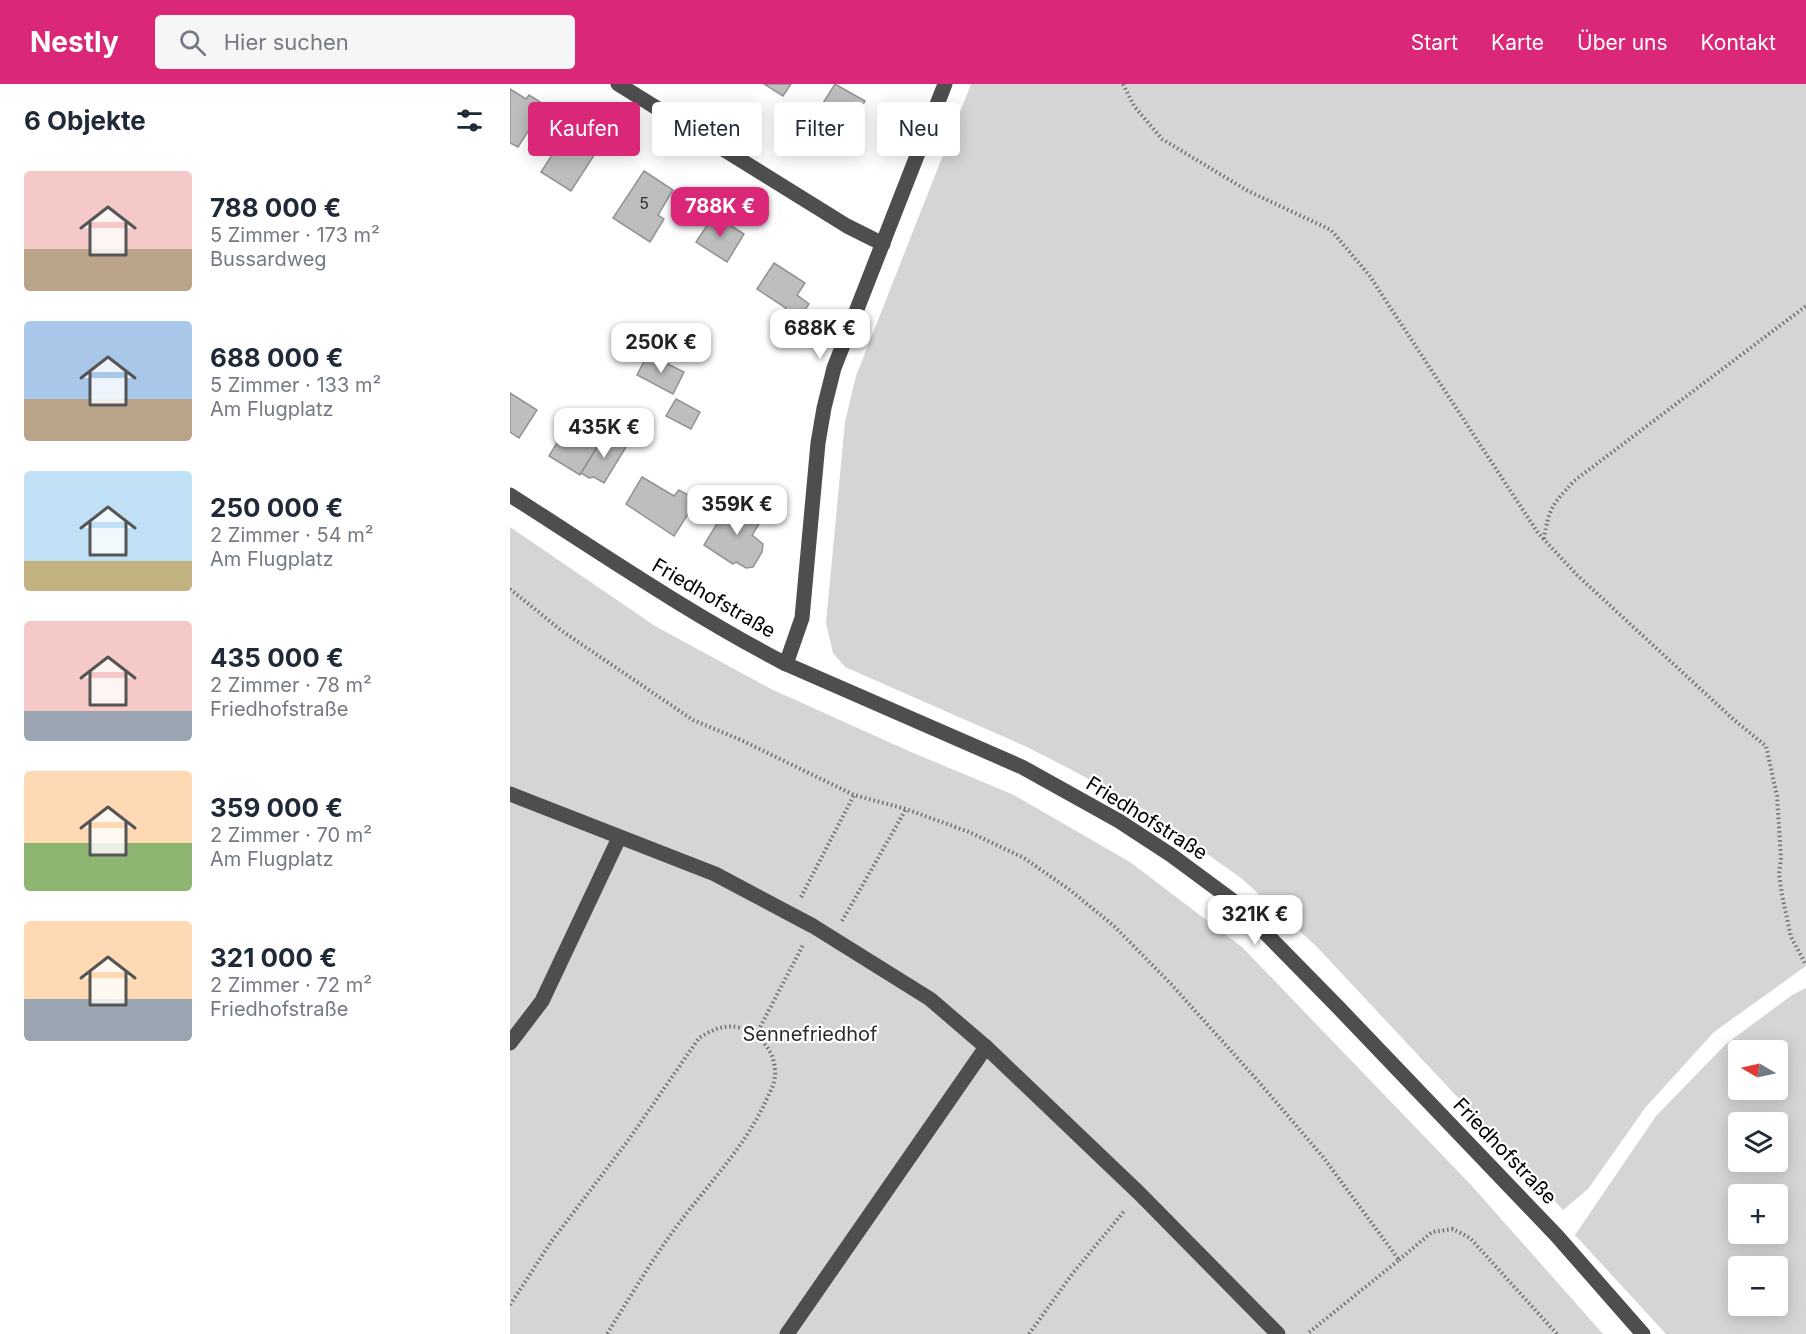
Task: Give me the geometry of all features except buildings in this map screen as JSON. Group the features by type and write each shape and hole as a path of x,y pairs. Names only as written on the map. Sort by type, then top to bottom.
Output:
{"street":[{"path":"618,84 847,226 883,244"},
{"path":"786,664 802,618 818,443 834,368 945,84"},
{"name":"Friedhofstraße","path":"510,495 660,593 786,664 1022,767 1119,821 1171,855 1236,903 1557,1236 1643,1334"},
{"path":"510,794 715,874 793,914 930,999 986,1047 1139,1193 1278,1334"},
{"path":"510,1043 542,1000 619,837"},
{"path":"787,1334 986,1047"}],"path":[{"path":"1123,84 1134,106 1162,139 1248,191 1331,230 1369,275 1544,540 1577,575 1733,719 1766,746 1777,796 1782,895 1791,937 1806,965"},
{"path":"1544,540 1547,520 1553,504 1574,481 1806,306"},
{"path":"510,590 562,631 693,720 741,740 854,795 906,809 969,832 1024,858 1070,890 1114,926 1171,984 1323,1157 1399,1260"},
{"path":"793,914 854,795"},
{"path":"833,938 906,809"},
{"path":"756,1035 813,926"},
{"path":"510,1305 551,1242 627,1142 699,1038 711,1030 727,1026 742,1028 756,1035 766,1044 772,1056 774,1068 771,1088 753,1127 669,1238 607,1334"},
{"path":"1029,1334 1073,1273 1139,1193"},
{"path":"1307,1334 1432,1232 1453,1229 1470,1238 1557,1334"}],"green space":[{"path":"971,84 1806,84 1806,966 1714,1032 1645,1108 1588,1189 1563,1210 1316,946 1241,878 1143,809 1027,747 845,667 833,653 826,623 845,422 856,376 943,156 960,156 960,112"},
{"name":"Sennefriedhof","path":"510,527 655,626 771,689 1014,795 1130,862 1242,947 1472,1186 1603,1334 510,1334"},
{"path":"1806,988 1806,1334 1666,1334 1575,1235 1656,1116 1728,1043 1728,1100 1788,1100 1788,1040 1731,1040 1792,995"}]}
